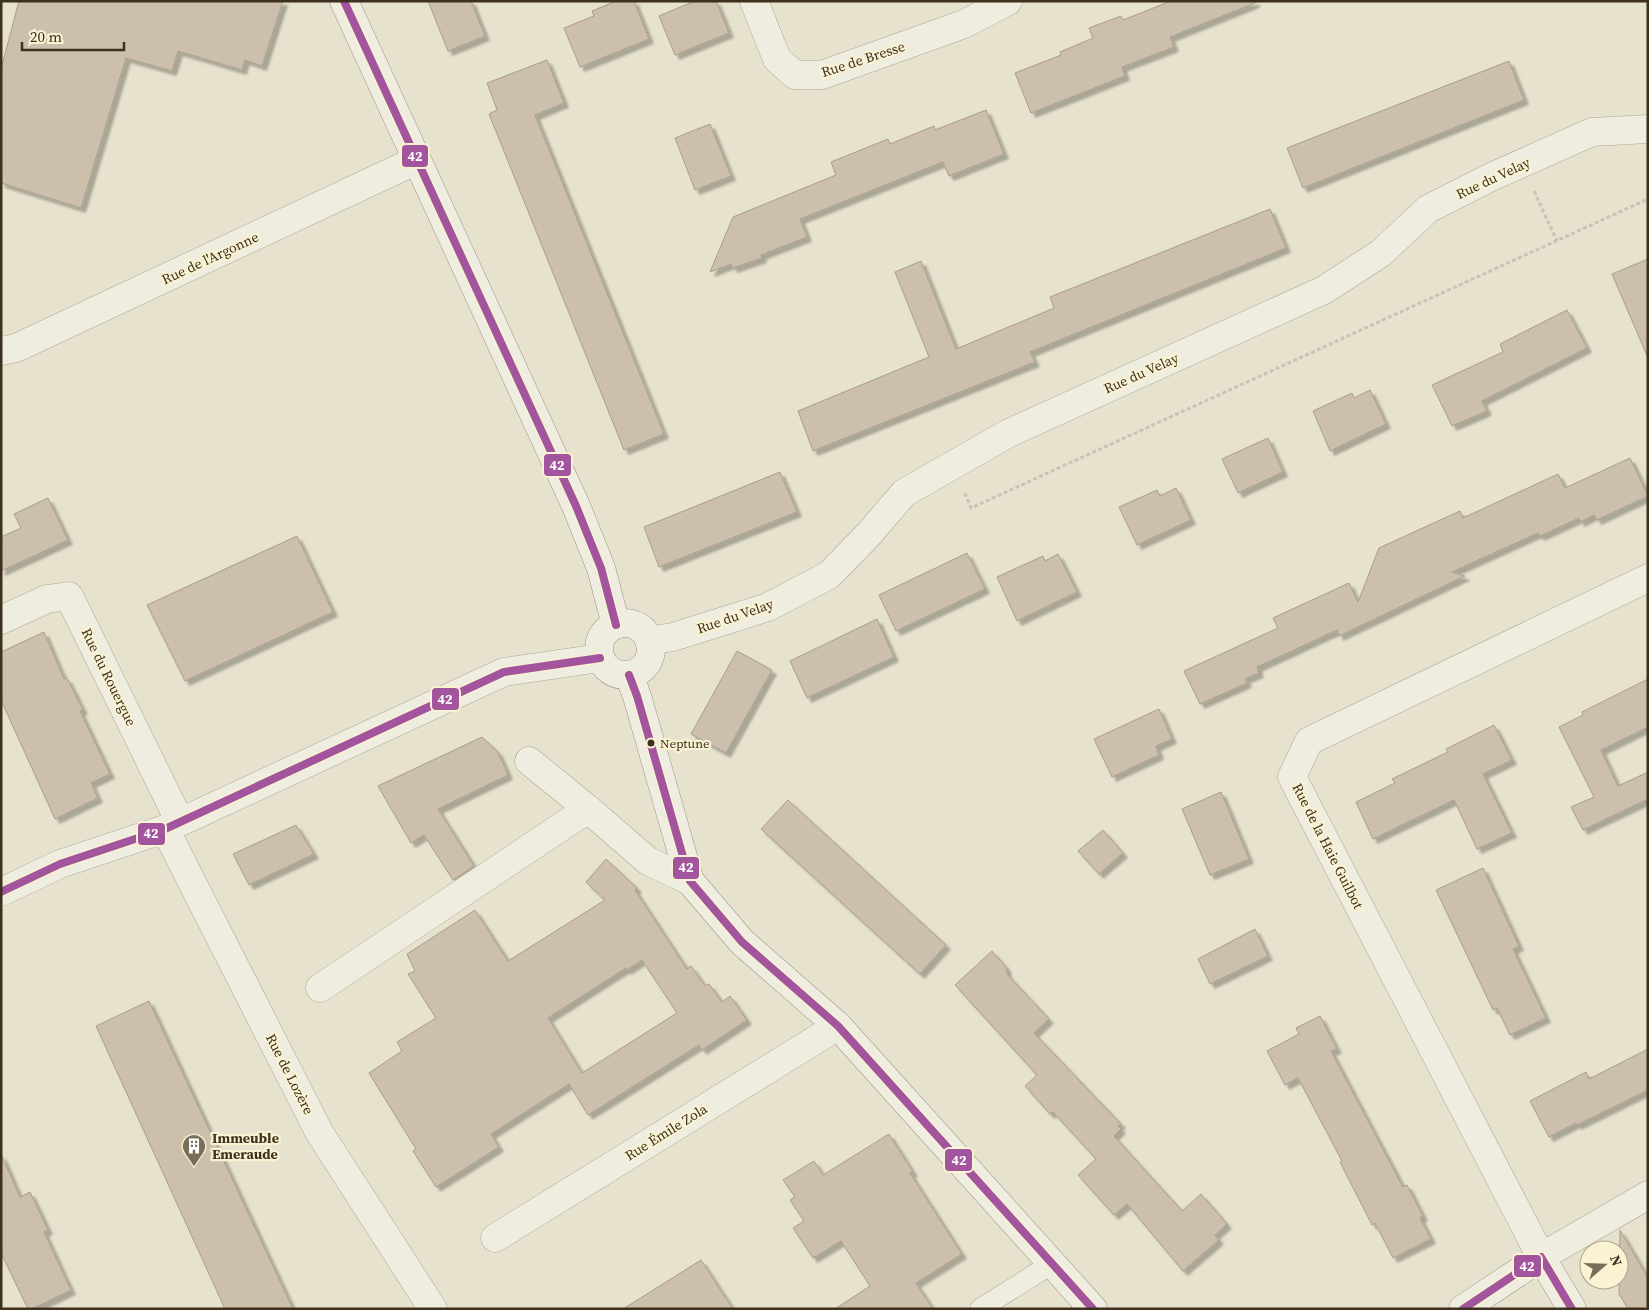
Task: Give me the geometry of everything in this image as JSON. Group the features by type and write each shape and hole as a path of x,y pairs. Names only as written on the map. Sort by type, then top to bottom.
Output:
{"street":[{"path":"344,1 576,506 601,568 616,624"},
{"name":"Rue de Bresse","path":"754,1 777,58 795,75 822,74 964,24 1008,1"},
{"name":"Rue du Velay","path":"649,641 673,637 768,607 829,575 869,534 904,493 1009,433 1324,290 1381,253 1428,208 1592,132 1648,129"},
{"name":"Rue de l'Argonne","path":"1,351 16,348 417,160"},
{"name":"Rue de la Haie Guilbot","path":"1541,1257 1292,777 1309,741 1648,578"},
{"name":"Rue du Rouergue","path":"1,620 47,599 69,596 173,825"},
{"path":"616,624 632,624 640,628 649,641 651,650 649,658 644,666 630,675 620,675 612,672 600,658 600,642 603,634 616,624"},
{"path":"1,892 60,864 173,825 504,672 600,658"},
{"path":"630,675 690,881"},
{"path":"529,761 648,861 690,881 742,942 838,1026 1093,1309"},
{"path":"320,988 588,809"},
{"name":"Rue de Lozère","path":"173,825 319,1132 433,1309"},
{"name":"Rue Émile Zola","path":"495,1238 838,1026"},
{"path":"1463,1309 1541,1257 1648,1195"},
{"path":"1541,1257 1572,1309"}],"lane":[{"path":"980,1309 1052,1263"}],"path":[{"path":"1522,164 1557,241"},
{"path":"953,466 972,508 1648,199"}],"building":[{"path":"19,1 283,1 262,66 245,60 242,70 178,51 172,71 126,58 81,208 1,183 1,69"},
{"path":"428,1 471,1 485,36 448,51"},
{"path":"616,1 634,1 649,39 580,67 564,28 594,16 592,11"},
{"path":"695,1 716,1 729,33 675,55 659,16"},
{"path":"1171,1 1255,1 1255,3 1170,37 1174,47 1122,67 1125,76 1031,113 1015,73 1061,55 1060,52 1093,38 1089,28 1121,16 1123,20"},
{"path":"547,60 564,103 535,115 664,434 624,450 489,114 497,110 487,83"},
{"path":"1509,61 1524,100 1303,188 1287,148"},
{"path":"986,110 1004,154 949,176 943,162 800,219 807,237 761,255 762,258 733,268 731,264 710,272 733,217 836,175 831,162 888,139 890,144 934,126 935,130"},
{"path":"710,124 731,176 695,190 675,138"},
{"path":"1270,209 1286,248 1030,352 1035,362 813,451 798,411 929,357 895,272 921,261 956,349 1054,308 1050,297"},
{"path":"1648,259 1648,358 1612,274"},
{"path":"1567,310 1587,348 1482,401 1487,411 1452,426 1432,385 1503,352 1500,344"},
{"path":"1370,390 1386,424 1330,451 1313,411 1352,393 1354,398"},
{"path":"1268,438 1283,472 1238,493 1222,459"},
{"path":"1630,458 1648,496 1597,520 1594,515 1580,522 1579,518 1540,536 1538,533 1452,572 1465,576 1339,636 1337,630 1257,667 1259,673 1245,679 1247,683 1200,704 1184,671 1278,628 1273,618 1349,583 1358,602 1379,548 1460,511 1463,518 1558,474 1565,488"},
{"path":"780,472 797,512 659,567 644,527"},
{"path":"1176,488 1191,520 1137,545 1119,507 1157,490 1160,496"},
{"path":"48,498 68,540 1,571 1,537 21,528 14,514"},
{"path":"297,536 333,612 185,681 147,605"},
{"path":"967,553 985,589 896,631 879,595"},
{"path":"1058,554 1077,592 1017,621 997,577 1043,556 1045,561"},
{"path":"877,619 894,657 807,698 790,661"},
{"path":"44,632 64,679 67,678 83,710 80,711 110,774 91,783 98,798 55,819 1,700 1,652"},
{"path":"737,651 772,670 726,753 691,734"},
{"path":"1648,679 1648,727 1601,750 1618,786 1648,772 1648,799 1583,830 1571,807 1594,797 1559,727 1583,715 1582,712"},
{"path":"1159,709 1172,739 1156,746 1159,755 1112,777 1094,739"},
{"path":"1494,725 1512,760 1483,774 1512,833 1477,849 1454,800 1373,839 1356,802 1395,783 1392,779 1448,752 1446,749"},
{"path":"482,737 498,752 508,775 438,809 474,866 453,880 424,835 411,843 378,786"},
{"path":"1221,792 1249,859 1210,875 1182,809"},
{"path":"788,800 946,945 920,974 761,829"},
{"path":"296,825 314,854 249,885 233,854"},
{"path":"1103,830 1123,853 1099,874 1078,851"},
{"path":"606,859 637,888 635,890 687,969 691,966 705,986 709,984 722,1002 730,996 747,1020 702,1050 699,1045 588,1115 569,1084 491,1134 499,1147 436,1187 413,1151 416,1149 369,1073 402,1051 397,1042 436,1018 408,974 415,971 407,954 475,910 508,961 605,900 586,882","holes":["642,960 677,1013 582,1073 548,1018 626,968 627,970"]},
{"path":"1483,868 1519,946 1513,949 1546,1018 1510,1035 1497,1008 1493,1010 1436,890"},
{"path":"1255,929 1268,956 1210,984 1198,959"},
{"path":"992,951 1006,967 1007,974 1049,1019 1034,1033 1121,1124 1118,1126 1121,1129 1114,1136 1182,1211 1201,1194 1227,1224 1215,1235 1219,1240 1183,1271 1127,1204 1114,1215 1078,1175 1096,1159 1053,1112 1050,1114 1025,1086 1037,1075 955,985"},
{"name":"Immeuble Emeraude","path":"149,1001 293,1309 225,1309 96,1026"},
{"path":"1320,1016 1337,1049 1331,1051 1403,1187 1407,1185 1423,1216 1420,1218 1431,1239 1393,1258 1375,1223 1372,1225 1340,1162 1342,1161 1298,1078 1285,1085 1267,1051 1299,1034 1296,1028"},
{"path":"1648,1049 1648,1090 1549,1137 1530,1101 1586,1072 1589,1079"},
{"path":"889,1134 913,1172 910,1173 962,1254 916,1283 933,1309 835,1309 870,1286 841,1241 813,1258 793,1228 804,1221 790,1200 795,1197 783,1180 814,1161 823,1175"},
{"path":"1,1154 20,1197 30,1192 48,1230 44,1232 71,1290 32,1309 28,1309 1,1253"},
{"path":"1620,1230 1626,1240 1620,1240"},
{"path":"1629,1245 1648,1278 1648,1309 1628,1309 1619,1294 1619,1290 1629,1290"},
{"path":"701,1260 733,1309 623,1309"}],"transit line":[{"name":"42","path":"344,1 576,506 601,568 616,625"},
{"name":"42","path":"1,892 60,864 165,829 504,672 600,658"},
{"name":"42","path":"629,675 637,696 690,881 742,942 838,1026 1093,1309"},
{"name":"42","path":"1463,1309 1541,1257 1572,1309"}],"place":[{"name":"Neptune","path":"651,743"},
{"name":"Immeuble Emeraude","path":"194,1167"}]}
